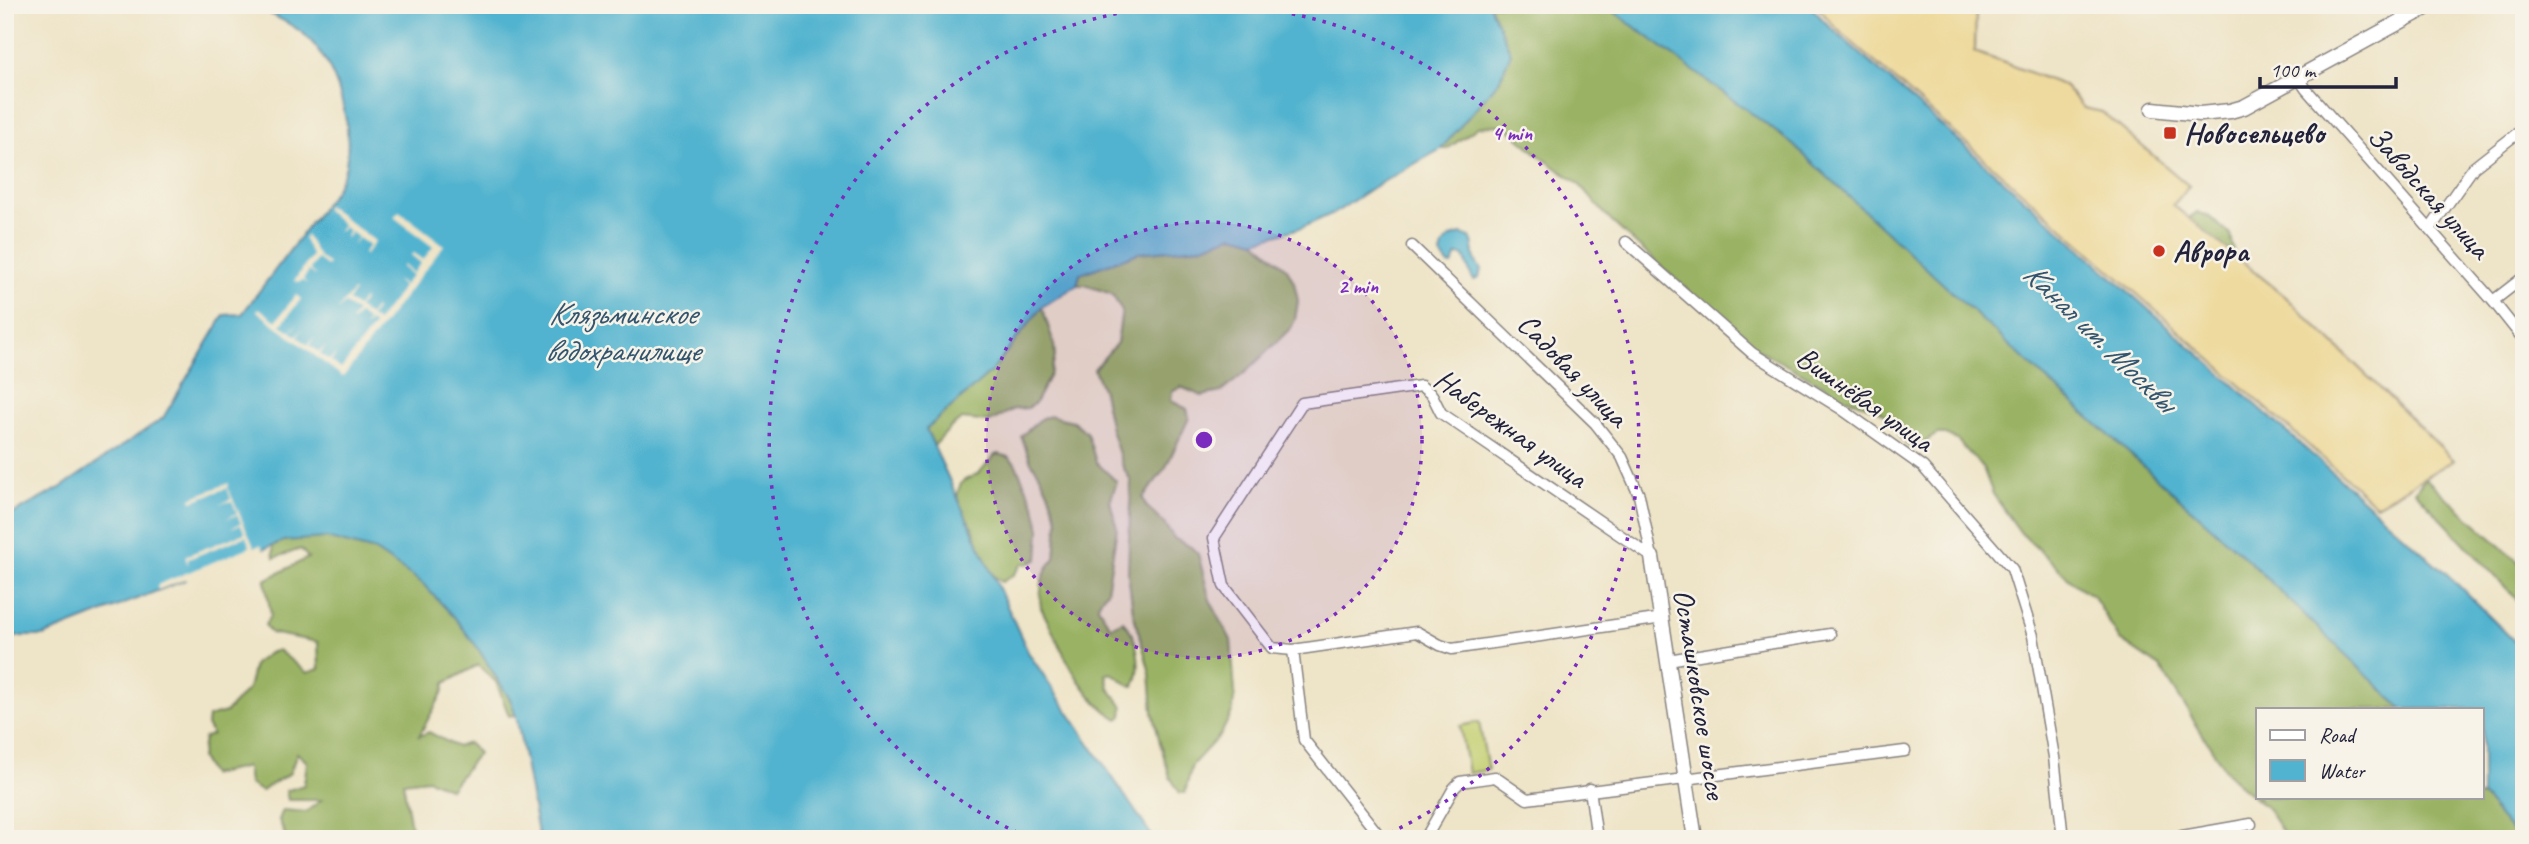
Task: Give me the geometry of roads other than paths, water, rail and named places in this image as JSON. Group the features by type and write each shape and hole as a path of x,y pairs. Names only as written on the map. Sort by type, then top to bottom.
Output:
{"street":[{"path":"2154,109 2200,114 2244,107 2431,5"},
{"name":"Заводская улица","path":"2305,76 2302,83 2306,89 2493,301 2524,340"},
{"path":"2430,229 2473,168 2524,128"},
{"name":"Вишнёвая улица","path":"1626,242 1752,353 1840,408 1923,467 2012,569 2033,636 2054,757 2063,839"},
{"name":"Садовая улица","path":"1412,246 1595,423 1622,457 1639,495 1653,557"},
{"path":"2493,301 2524,278"},
{"name":"Набережная улица","path":"1293,650 1272,648 1224,586 1214,538 1301,403 1420,386 1432,395 1441,413 1653,557"},
{"name":"Осташковское шоссе","path":"1653,557 1695,839"},
{"path":"1382,839 1304,740 1293,650 1417,632 1452,649 1663,618"},
{"path":"1668,660 1830,634"},
{"path":"1425,839 1460,782 1495,778 1527,799 1905,751"},
{"path":"1590,789 1597,839"},
{"path":"2165,839 2251,824"}],"water":[{"name":"Клязьминское водохранилище","path":"254,5 1489,5 1511,53 1499,81 1441,149 1372,188 1338,211 1303,227 1256,241 1234,235 1200,247 1138,253 1080,274 1077,285 1042,307 991,372 926,429 1028,652 1154,839 539,839 517,720 511,701 455,618 421,582 375,551 326,538 284,541 43,636 20,636 5,640 5,518 60,488 163,418 224,315 242,314 336,189 344,171 348,148 345,113 326,62 300,31"},
{"name":"Канал им. Москвы","path":"1605,5 1809,5 1829,26 2448,575 2524,651 2524,839 2518,839 2484,798 2484,708 2401,708 2245,557 2024,359 1790,142"},
{"path":"1461,234 1470,237 1476,262 1481,269 1479,278 1474,280 1464,256 1457,255 1452,265 1441,255 1447,240"}],"place":[{"name":"Новосельцево","path":"2170,133"},
{"name":"Аврора","path":"2159,251"}]}
